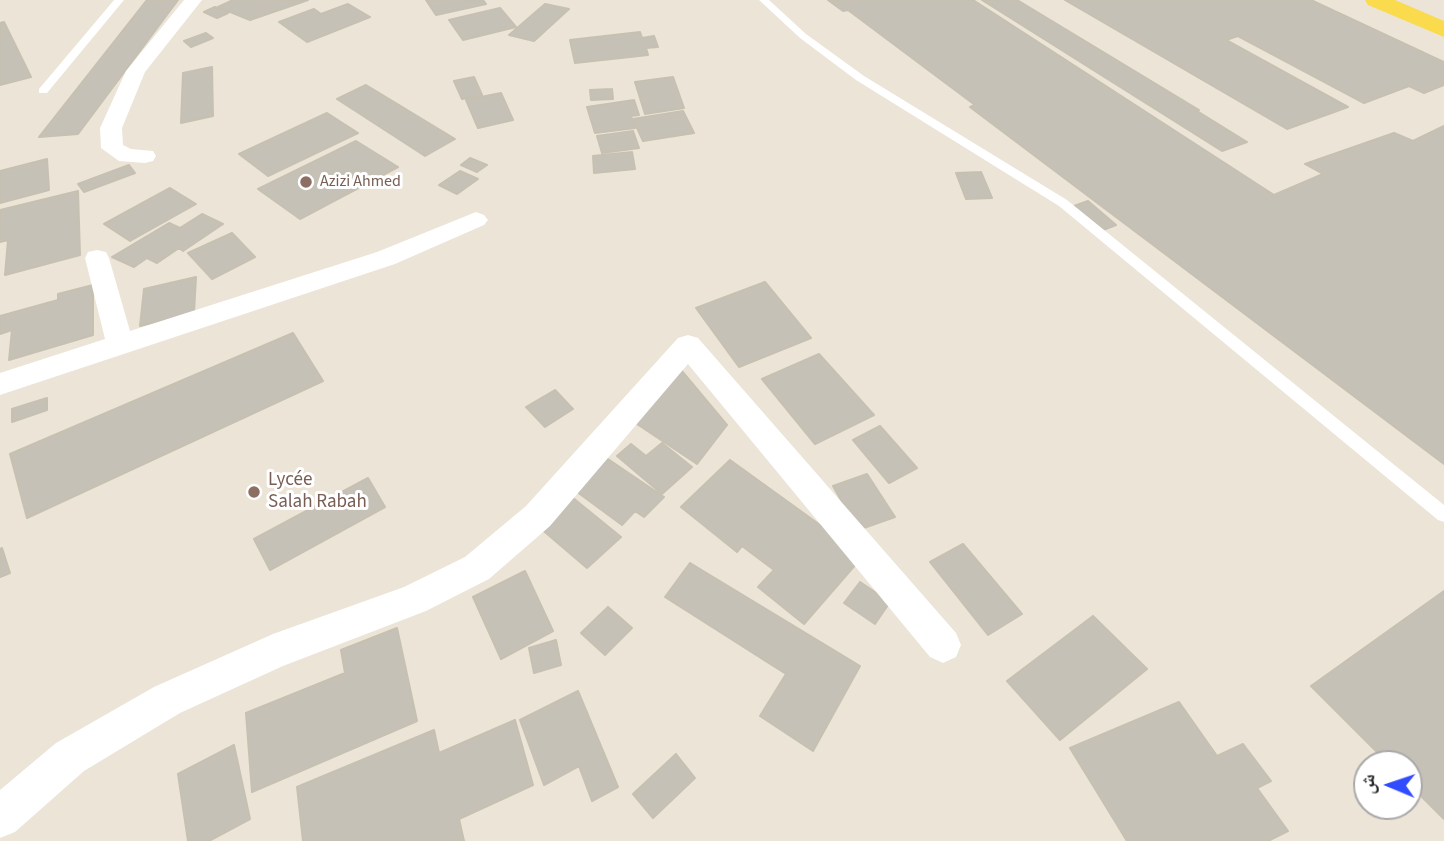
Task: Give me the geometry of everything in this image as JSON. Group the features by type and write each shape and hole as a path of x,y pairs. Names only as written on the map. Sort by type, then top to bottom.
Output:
{"main road":[{"path":"1376,0 1444,30"},
{"path":"1396,0 1444,21"}],"street":[{"path":"145,156 127,156 112,148 111,128 136,71 193,0"},
{"path":"0,384 386,258 476,220"},
{"path":"97,258 120,344"},
{"path":"0,817 70,757 167,700 273,652 414,600 477,568 538,516 688,345 943,645"}],"lane":[{"path":"43,91 119,0"},
{"path":"764,0 803,36 860,78 1063,203 1444,514"}],"building":[{"path":"147,0 178,0 78,134 39,137"},
{"path":"233,0 308,0 250,20 218,7"},
{"path":"426,0 483,0 486,4 436,15"},
{"path":"828,0 973,0 1274,195 1323,174 1305,164 1394,133 1413,141 1444,126 1444,464 970,107 975,105 848,10 843,11"},
{"path":"982,0 1017,0 1247,142 1222,151"},
{"path":"1065,0 1311,0 1444,62 1444,85 1424,93 1409,86 1364,103 1238,36 1226,40 1348,107 1287,129"},
{"path":"348,4 370,17 307,42 279,22 314,9 321,14"},
{"path":"545,4 569,9 534,41 509,35"},
{"path":"215,7 228,13 217,18 204,12"},
{"path":"500,8 516,27 463,40 449,20"},
{"path":"4,22 31,77 0,85 0,23"},
{"path":"640,32 642,38 654,36 658,47 646,48 648,55 575,63 570,40"},
{"path":"206,33 213,38 191,47 184,41"},
{"path":"212,67 213,116 181,123 183,73"},
{"path":"474,77 482,95 462,99 454,81"},
{"path":"673,77 684,108 645,114 635,82"},
{"path":"366,85 455,139 425,156 337,99"},
{"path":"612,89 613,99 591,100 590,90"},
{"path":"501,93 513,120 478,128 466,100"},
{"path":"634,100 639,115 631,116 635,128 595,133 587,107"},
{"path":"683,111 694,133 643,141 633,119"},
{"path":"327,113 358,133 268,176 239,154"},
{"path":"633,131 639,148 602,153 597,136"},
{"path":"356,141 398,167 300,219 258,189"},
{"path":"632,152 635,169 594,173 593,156"},
{"path":"470,158 487,165 477,172 461,165"},
{"path":"47,159 49,190 0,203 0,171"},
{"path":"129,165 135,173 84,192 78,184"},
{"path":"460,171 478,179 457,194 439,185"},
{"path":"981,172 992,198 966,199 956,173"},
{"path":"170,188 196,204 130,241 104,224"},
{"path":"78,191 80,255 5,275 8,240 0,242 0,210"},
{"path":"1088,201 1116,225 1103,230 1074,206"},
{"path":"202,214 223,224 183,251 179,248 157,263 147,258 134,267 112,257 169,223 180,228"},
{"path":"232,233 255,257 212,279 188,253"},
{"path":"196,277 194,313 140,326 144,289"},
{"path":"765,282 811,338 739,367 696,308"},
{"path":"93,285 93,335 9,360 12,330 0,334 0,316 58,300 58,294"},
{"path":"293,333 323,381 27,518 10,454"},
{"path":"819,354 874,415 815,444 762,379"},
{"path":"681,370 727,425 697,464 628,418"},
{"path":"555,390 573,409 545,427 526,407"},
{"path":"47,398 47,410 12,422 12,409"},
{"path":"880,426 917,468 889,483 853,440"},
{"path":"662,443 692,467 662,494 617,456 631,444 646,456"},
{"path":"602,455 664,497 644,517 635,511 622,525 569,486"},
{"path":"730,460 863,556 804,624 758,587 774,570 742,546 737,552 681,507"},
{"path":"867,474 895,517 858,530 833,486"},
{"path":"368,478 385,507 270,570 254,539"},
{"path":"573,498 621,537 587,568 539,527"},
{"path":"963,544 1022,614 988,635 930,562"},
{"path":"2,548 10,573 0,577 0,549"},
{"path":"690,563 860,666 813,751 760,716 786,674 665,597"},
{"path":"525,571 553,631 501,659 473,597"},
{"path":"860,582 890,602 875,624 844,603"},
{"path":"1444,591 1444,819 1423,798 1423,750 1375,750 1311,686"},
{"path":"608,607 632,628 605,655 581,633"},
{"path":"1093,616 1147,669 1060,740 1007,681"},
{"path":"397,628 417,721 252,792 246,713 345,673 341,650"},
{"path":"556,640 561,665 534,673 529,648"},
{"path":"578,691 618,787 592,801 579,766 544,785 520,720"},
{"path":"1179,702 1217,756 1243,744 1271,781 1257,788 1288,831 1268,841 1127,841 1070,748"},
{"path":"515,720 533,785 459,819 464,841 303,841 297,787 434,730 439,753"},
{"path":"234,745 250,819 209,841 188,841 178,774"},
{"path":"676,754 695,778 653,818 633,794"}],"place":[{"name":"Azizi Ahmed","path":"306,182"},
{"name":"Lycée Salah Rabah","path":"254,492"}]}
